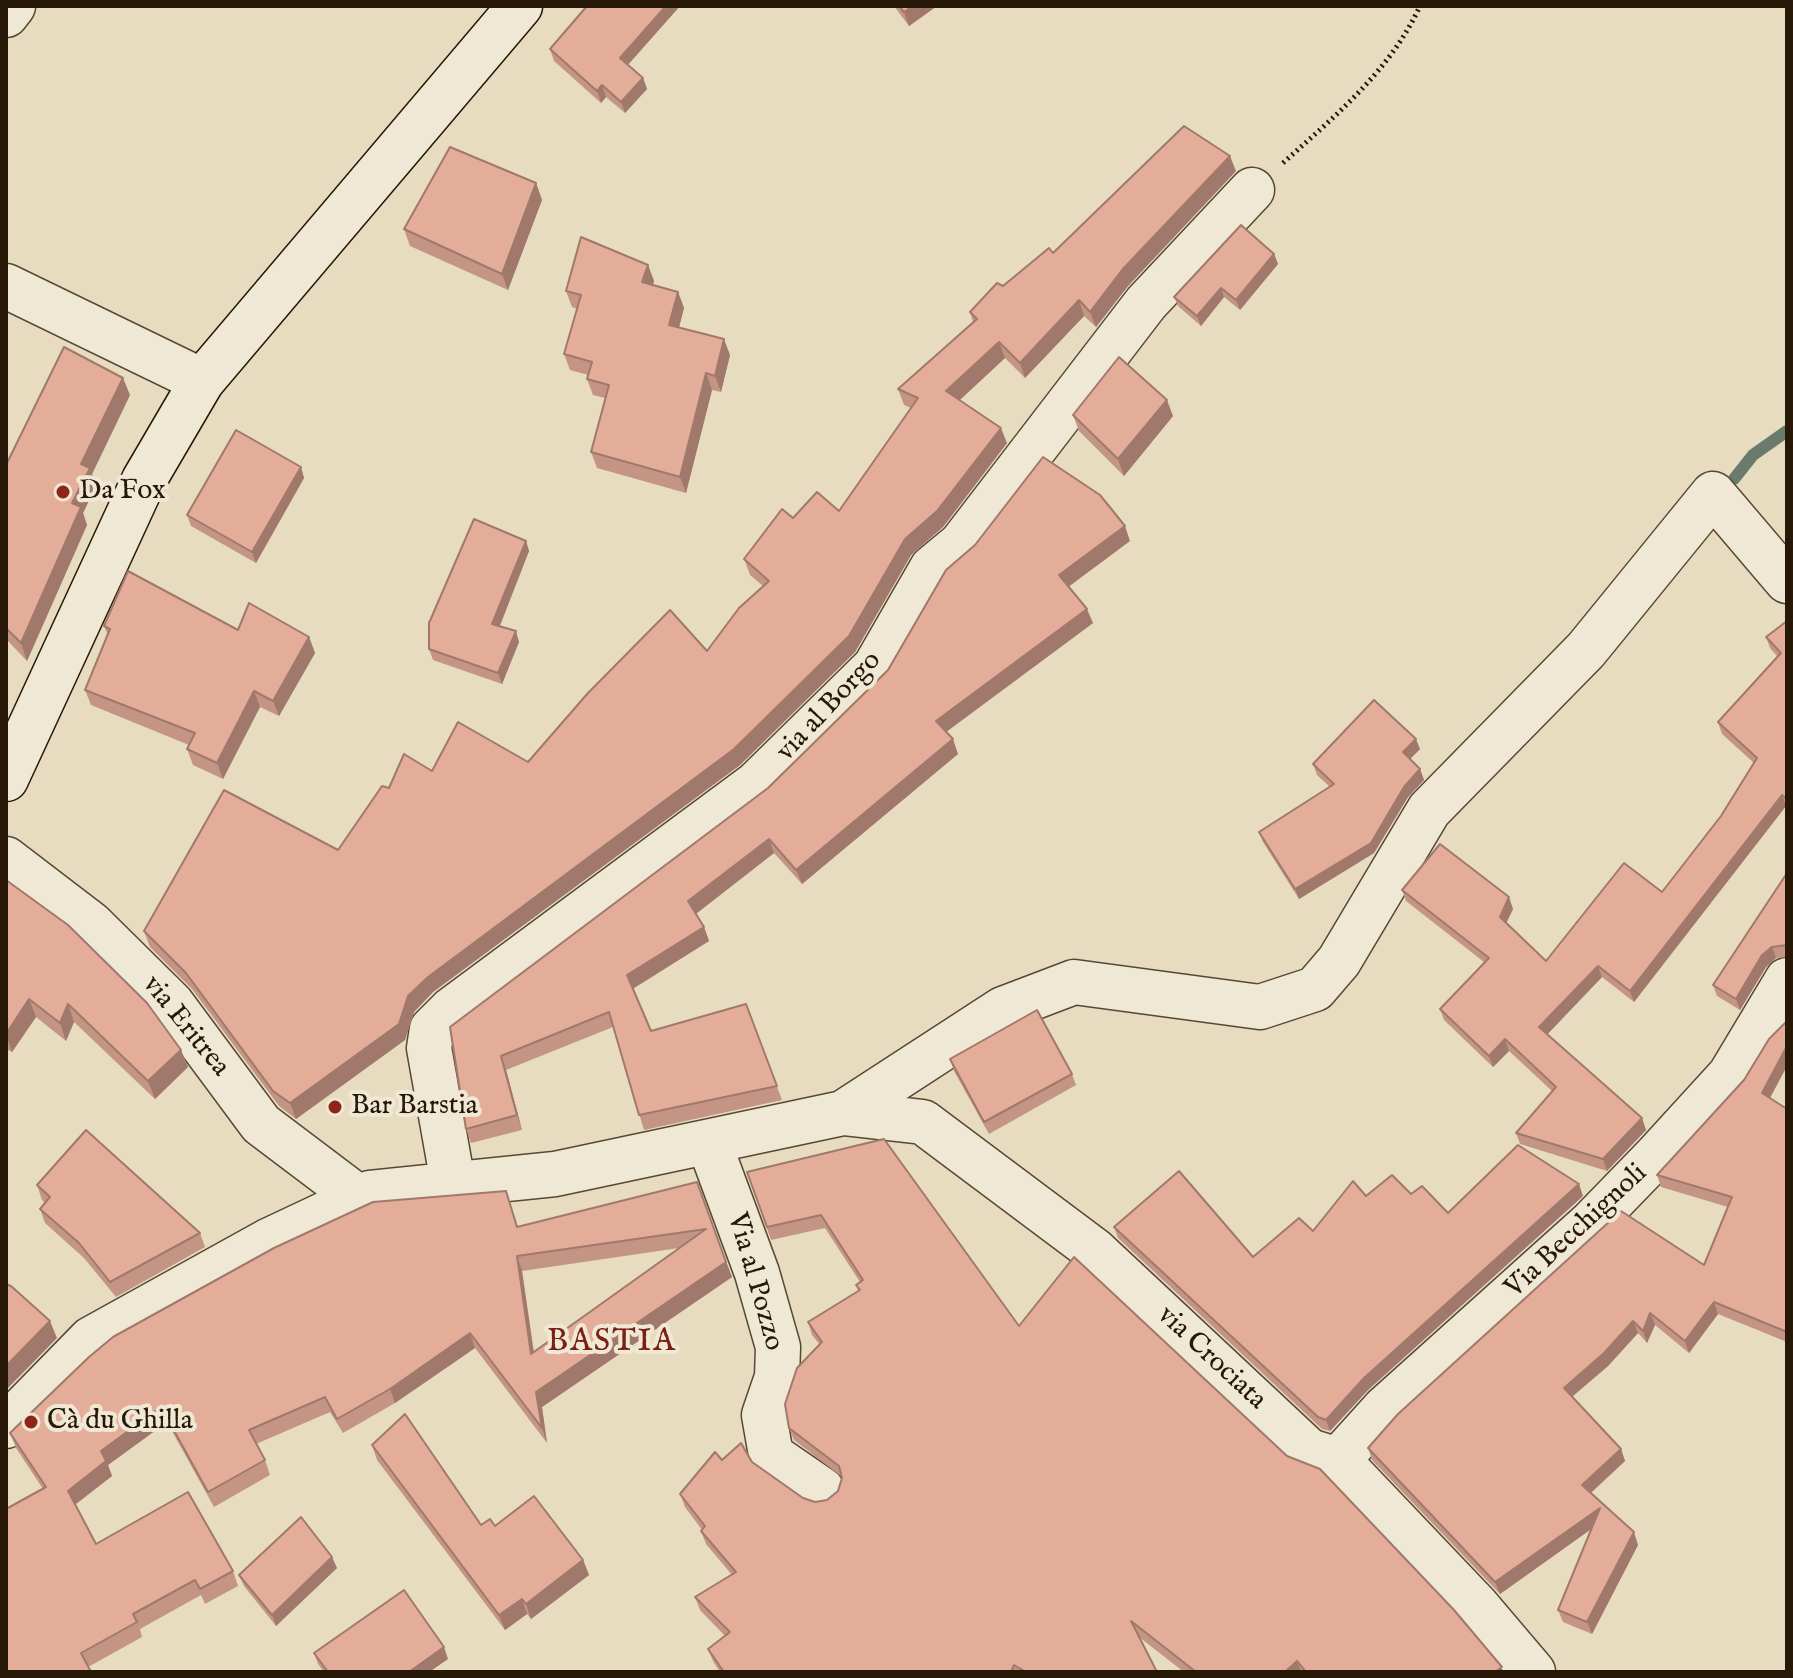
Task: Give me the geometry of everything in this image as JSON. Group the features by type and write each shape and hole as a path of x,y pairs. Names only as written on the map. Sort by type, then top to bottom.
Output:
{"street":[{"path":"6,15 13,6"},
{"path":"6,779 144,480 202,381 520,6"},
{"name":"via al Borgo","path":"453,1183 429,1048 432,1029 451,1010 756,784 875,667 932,568 961,544 1146,303 1252,190"},
{"path":"6,286 202,381"},
{"path":"6,1426 91,1339 268,1241 359,1198 409,1187 555,1174 843,1113 1003,1009 1074,982 1260,1007 1315,989 1339,961 1429,810 1586,650 1713,494 1787,581"},
{"name":"via Eritrea","path":"6,859 91,924 172,1004 261,1124 359,1198"},
{"name":"Via Becchignoli","path":"1338,1460 1385,1408 1591,1223 1656,1156 1730,1075 1787,980"},
{"name":"via Crociata","path":"843,1113 923,1122 1094,1250 1309,1451 1338,1460 1477,1606 1533,1672"},
{"name":"Via al Pozzo","path":"709,1143 757,1273 778,1347 777,1377 764,1415 771,1455 822,1490"}],"path":[{"path":"1252,190 1360,94 1412,24 1420,6"}],"building":[{"path":"587,6 666,6 620,58 643,78 621,102 602,85 597,91 550,49"},
{"path":"899,6 913,6 904,12"},
{"path":"1184,126 1230,156 1122,270 1090,312 1079,300 1020,363 999,342 946,391 1001,428 937,511 905,539 849,636 734,749 428,977 408,996 399,1024 290,1103 273,1091 186,973 144,931 224,790 338,850 382,786 389,788 404,754 432,771 458,722 528,762 588,693 670,610 707,651 739,608 769,581 744,559 782,509 793,518 817,492 839,511 918,398 898,389 977,319 970,312 997,283 1003,286 1049,248 1053,253"},
{"path":"450,147 536,183 502,274 404,229"},
{"path":"1241,225 1274,254 1236,300 1221,288 1197,316 1174,297"},
{"path":"581,237 648,265 642,282 678,292 669,325 724,339 715,376 706,373 680,477 591,452 609,385 587,379 592,362 564,354 581,295 566,291"},
{"path":"64,347 123,378 81,464 90,468 72,503 81,507 21,643 6,628 6,465"},
{"path":"1119,357 1167,400 1118,459 1073,415"},
{"path":"236,430 301,467 252,552 187,515"},
{"path":"1043,457 1100,495 1125,526 1059,575 1087,609 936,721 953,739 796,870 769,839 688,901 704,927 627,975 651,1031 746,1004 777,1086 639,1115 609,1012 501,1056 517,1115 466,1129 450,1027 768,788 888,670 946,570 975,545"},
{"path":"474,519 526,541 492,624 516,631 498,673 429,649 429,623"},
{"path":"128,571 238,630 249,603 309,637 273,701 254,691 217,763 187,749 195,733 85,690 110,629 104,626"},
{"path":"1787,621 1787,799 1782,795 1630,991 1598,966 1539,1027 1642,1118 1603,1159 1516,1133 1556,1087 1505,1039 1489,1056 1440,1009 1489,958 1402,890 1440,844 1509,897 1500,917 1546,961 1624,863 1662,892 1721,816 1757,758 1718,722 1781,653 1766,637"},
{"path":"1374,700 1416,739 1403,752 1420,769 1404,787 1371,843 1295,889 1259,832 1334,784 1313,764"},
{"path":"1787,873 1787,945 1772,947 1762,955 1736,999 1713,985"},
{"path":"6,880 68,925 147,1003 181,1050 148,1081 68,1004 60,1023 29,999 6,1034"},
{"path":"1037,1010 1072,1074 984,1122 950,1059"},
{"path":"1787,1021 1787,1046 1762,1093 1787,1109 1787,1332 1714,1302 1685,1341 1650,1313 1643,1331 1633,1321 1604,1353 1564,1388 1621,1449 1582,1485 1634,1532 1587,1622 1558,1610 1600,1508 1495,1582 1368,1448 1398,1414 1621,1211 1704,1265 1732,1197 1657,1175 1744,1080 1769,1039"},
{"path":"86,1130 200,1233 110,1282 79,1243 40,1209 50,1197 37,1185"},
{"path":"884,1139 1019,1326 1074,1257 1287,1456 1320,1469 1454,1610 1502,1667 1495,1672 1306,1672 1297,1661 1285,1672 1196,1672 1131,1621 1157,1672 1026,1672 1014,1665 1011,1672 724,1672 708,1649 730,1632 695,1597 736,1572 701,1531 705,1526 680,1494 715,1452 722,1460 741,1443 752,1462 803,1498 815,1502 827,1500 838,1491 842,1478 839,1466 789,1428 785,1404 797,1368 822,1342 808,1322 860,1290 856,1285 863,1280 821,1215 767,1227 747,1172"},
{"path":"1518,1145 1579,1184 1364,1378 1326,1420 1318,1417 1114,1227 1179,1171 1253,1257 1299,1218 1313,1231 1353,1181 1366,1196 1392,1175 1411,1194 1422,1186 1448,1213"},
{"path":"697,1182 726,1262 536,1392 542,1428 470,1333 390,1389 337,1419 325,1397 249,1430 265,1460 208,1492 161,1407 101,1451 106,1461 68,1491 96,1544 188,1492 233,1571 200,1589 195,1580 133,1614 137,1622 81,1653 91,1672 6,1672 6,1509 46,1487 10,1433 89,1357 113,1337 274,1248 373,1202 506,1191 517,1227","holes":["706,1229 531,1354 517,1256"]},
{"path":"6,1284 50,1321 6,1366"},
{"path":"405,1414 481,1525 490,1519 495,1526 534,1496 583,1560 526,1604 522,1599 499,1615 372,1445"},
{"path":"301,1517 332,1557 272,1615 239,1575"},
{"path":"404,1590 444,1647 409,1672 328,1672 314,1653"}],"waterway":[{"path":"1734,479 1753,455 1787,431"}],"place":[{"name":"Da Fox","path":"63,492"},
{"name":"Bar Barstia","path":"335,1107"},
{"name":"Cà du Ghilla","path":"31,1422"}],"district":[{"name":"BASTIA","path":"612,1343"}]}
